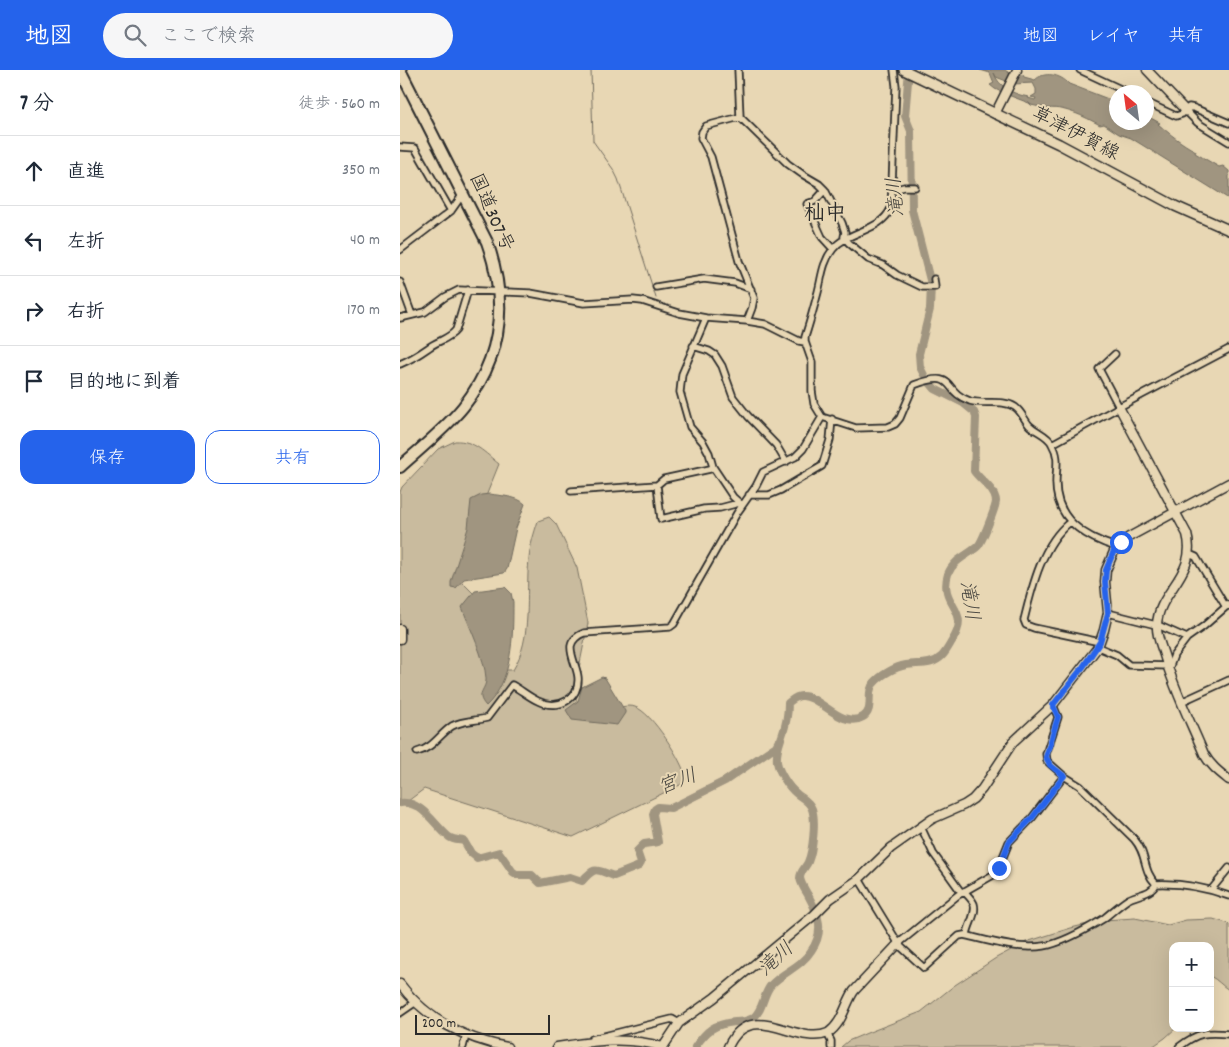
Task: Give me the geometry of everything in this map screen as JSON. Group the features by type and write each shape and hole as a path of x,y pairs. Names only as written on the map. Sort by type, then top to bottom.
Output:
{"highway":[{"name":"国道307号","path":"400,70 487,242 495,263 500,313 496,341 488,368 479,385 462,408 400,468"}],"main road":[{"name":"草津伊賀線","path":"904,70 997,110 1176,206 1229,230"}],"street":[{"path":"738,70 740,117 788,164 825,190 842,223 846,240 868,259 924,288 934,287 934,279"},
{"path":"894,70 896,86 892,208 886,216 869,228 832,250 821,272 819,290 805,342 812,362 814,404 822,417 856,428 888,427 895,424 900,418 914,385 942,378 958,394 970,401 1010,404 1017,408 1029,424 1052,444 1057,456 1057,493 1070,522 1087,535 1116,546"},
{"path":"997,110 1017,70"},
{"path":"1080,70 1112,85"},
{"path":"1147,70 1198,123 1229,142"},
{"path":"1154,106 1176,116 1189,108 1194,108 1229,123"},
{"path":"740,117 706,126 701,138 711,157 739,261 754,298 747,320"},
{"path":"400,147 415,148 451,211"},
{"path":"893,190 914,187"},
{"path":"825,190 816,201 807,204 822,237 832,250"},
{"path":"400,250 451,211 463,194"},
{"path":"656,287 704,280 735,283 751,290"},
{"path":"400,282 412,315"},
{"path":"400,318 425,312 454,292 468,290 530,293 584,303 642,301 679,313 706,318 747,320 765,324 799,341 805,342"},
{"path":"400,362 412,360 429,347 453,334 456,330 468,290"},
{"path":"706,318 682,374 680,392 690,427 703,442 713,467 740,504"},
{"path":"693,346 709,350 716,355 733,397 748,416 771,439 786,462"},
{"path":"1052,444 1229,349"},
{"path":"1115,354 1099,369 1187,534 1190,544 1188,562 1161,608 1157,626 1158,636 1181,702 1208,763 1229,780"},
{"path":"417,752 429,747 452,726 487,718 512,685 545,704 561,703 572,698 575,694 578,677 571,646 579,635 584,633 670,627 674,624 740,504 750,495 763,472 795,457 803,449 822,417"},
{"path":"750,495 769,495 775,493 822,466 830,440 832,419"},
{"path":"571,491 657,485 664,480 713,467"},
{"path":"580,1043 616,1040 644,1042 663,1047 680,1023 714,998 830,899 859,879 891,848 921,826 973,799 982,789 1013,742 1053,705 1099,645 1108,613 1105,582 1106,570 1116,546 1129,537 1229,483"},
{"path":"657,485 661,519 704,509 740,504"},
{"path":"1070,522 1048,547 1024,620 1026,625 1099,645 1117,655 1128,665 1170,666 1174,655 1187,638 1227,606 1196,557 1189,554"},
{"path":"1108,613 1157,626 1187,638"},
{"path":"400,629 400,639"},
{"path":"1181,702 1229,680"},
{"path":"1053,705 1058,717 1046,757 1050,765 1080,786 1138,843 1150,878 1156,884 1175,883 1211,890 1229,896"},
{"path":"728,1047 737,1034 752,1026 768,1026 807,1037 820,1036 827,1033 840,1019 854,990 899,943 963,891 992,875 1001,862 1009,842 1032,818 1064,776"},
{"path":"921,826 933,853 974,904 975,911 968,926 967,935"},
{"path":"1211,890 1229,868"},
{"path":"859,879 900,946 924,968 959,936 967,935 998,943 1026,946 1058,943 1104,918 1134,896 1149,892 1156,884"},
{"path":"400,984 409,996 442,1023 466,1036 507,1047"},
{"path":"400,1013 416,1002"},
{"path":"557,1047 580,1043 672,1019 680,1023"},
{"path":"827,1033 831,1041 831,1047"},
{"path":"1179,1047 1199,1034 1229,1034"},
{"path":"463,1047 466,1036"}],"shaded area":[{"path":"980,70 1005,70 1012,75 1023,75 1035,80 1043,75 1057,76 1069,84 1109,99 1109,127 1066,110 1045,109 1031,105 995,89 990,85 994,83 990,73","holes":["994,73 996,77 1014,84 1033,83 1036,94 1031,97 1036,98 1035,100 1008,90 999,82 996,78"]},
{"path":"1154,120 1160,123 1158,124 1196,151 1195,153 1219,167 1223,166 1229,171 1229,199 1131,138 1113,130 1154,130"},
{"path":"455,441 474,445 499,464 455,573 476,596 504,670 513,670 523,644 526,630 531,544 538,521 549,517 556,524 577,568 588,623 574,693 578,703 608,708 632,706 642,711 666,738 684,771 686,778 682,784 573,837 424,789 400,807 400,492 402,487 438,449"},
{"path":"490,494 513,498 525,504 516,528 507,569 504,573 464,579 456,588 451,587 468,528 471,500 481,495"},
{"path":"505,587 511,593 513,602 510,657 502,684 486,706 481,698 486,682 485,670 462,607 475,591"},
{"path":"602,677 605,678 625,711 617,725 572,720 566,710 578,701 582,687"},
{"path":"1135,918 1168,925 1186,920 1213,919 1227,923 1229,925 1229,990 1214,978 1214,942 1169,942 1169,1032 1172,1032 1152,1047 841,1047 848,1041 921,1012 955,985 996,958 1026,942 1104,920"}],"waterway":[{"path":"591,70 593,141 618,179 656,298"},
{"name":"滝川","path":"695,1047 703,1036 716,1026 753,1018 759,1011 771,985 807,957 818,937 819,923 817,916 800,878 808,862 811,850 814,828 812,809 808,802 787,783 777,762 778,749 785,728 788,703 797,697 808,697 838,716 855,720 867,714 871,687 880,677 893,669 906,665 930,663 942,656 949,647 959,621 947,593 948,574 957,561 980,543 996,501 993,493 974,471 976,417 974,412 963,403 935,389 925,377 920,367 919,354 930,309 931,284 912,210 911,131 905,116 909,70"},
{"name":"宮川","path":"400,803 408,803 421,809 449,837 464,841 471,853 477,858 499,852 513,872 518,875 532,875 540,883 570,877 582,881 590,873 597,870 614,876 639,866 641,863 637,851 644,844 658,842 653,814 655,809 658,807 671,808 725,781 776,746 778,742"}],"district":[{"name":"杣中","path":"825,215"}],"route":[{"path":"999,868 1009,842 1032,818 1064,776 1050,765 1046,757 1058,717 1053,705 1098,647 1108,613 1105,582 1106,570 1116,546 1121,542"}]}
